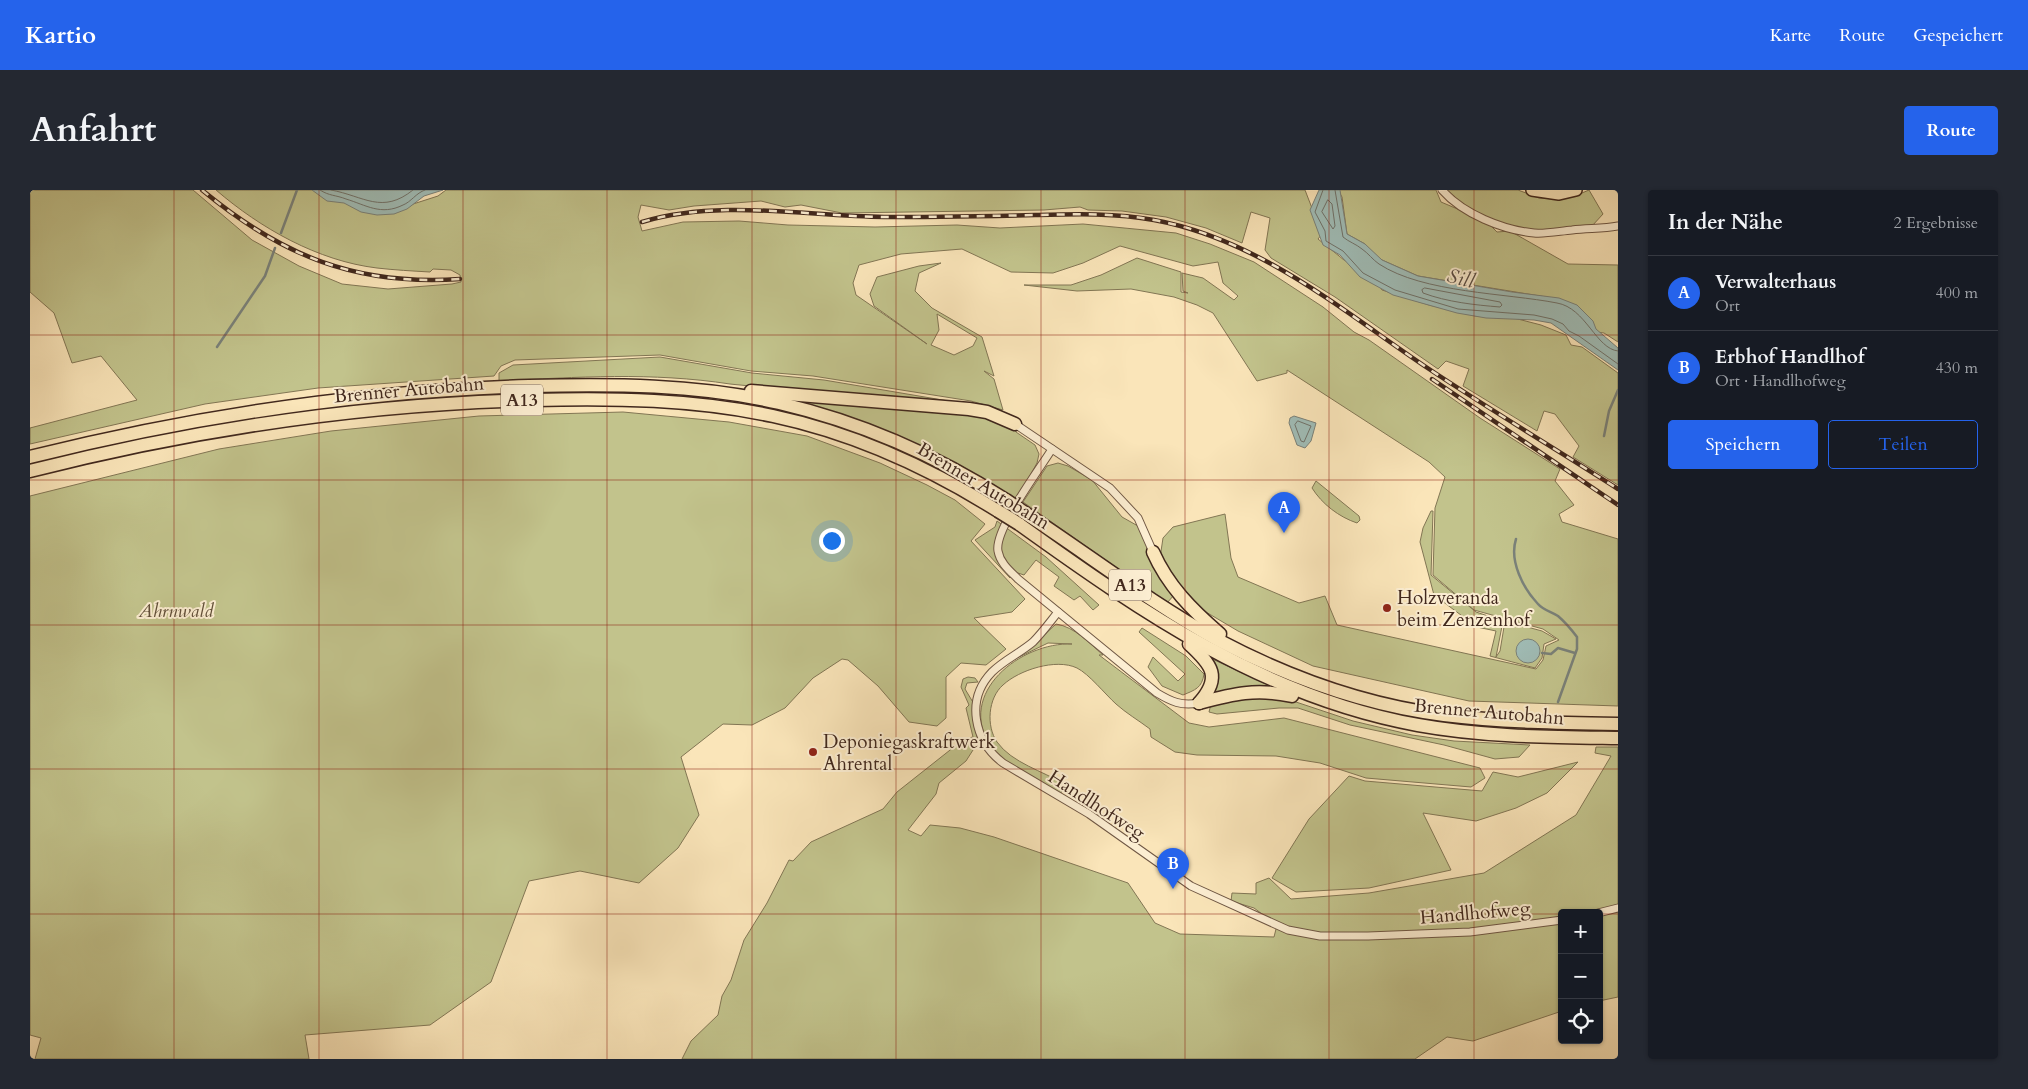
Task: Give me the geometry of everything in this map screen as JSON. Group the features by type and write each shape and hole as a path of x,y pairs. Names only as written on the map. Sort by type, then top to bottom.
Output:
{"highway":[{"name":"Brenner Autobahn","path":"30,457 186,422 366,396 452,389 555,386 657,386 704,391 786,405 867,429 926,455 1006,500 1160,604 1239,650 1300,678 1389,705 1444,715 1532,722 1618,724"},
{"path":"704,391 744,390 970,409 987,412 1015,424"},
{"name":"Brenner Autobahn","path":"30,471 204,433 338,414 502,400 652,400 745,410 842,435 909,462 960,488 1019,524 1176,631 1262,677 1343,707 1426,726 1522,736 1618,738"},
{"path":"1153,552 1167,580 1187,604 1239,650"},
{"path":"1176,631 1200,654 1212,671 1211,687 1199,703"},
{"path":"1199,703 1236,693 1262,691 1343,707"}],"main road":[{"path":"1532,190 1559,194 1576,190"}],"street":[{"path":"1442,190 1448,197 1488,220 1516,230 1537,233 1618,226"},
{"path":"1015,424 1103,482 1138,518 1153,552"},
{"path":"1052,449 1002,527 998,544 1000,557 1007,568 1157,693 1172,702 1185,705 1199,703"},
{"name":"Handlhofweg","path":"1058,612 1034,640 996,668 986,680 979,695 976,710 977,728 981,738 991,753 1003,763 1089,814 1191,886 1280,927 1320,936 1351,937 1470,932 1558,921"},
{"path":"1603,912 1618,908"}],"green space":[{"path":"30,190 193,190 252,240 299,266 342,284 388,289 452,284 461,282 460,275 451,270 433,269 430,272 377,268 333,258 291,241 271,230 216,190 322,190 410,205 438,196 446,190 1305,190 1322,234 1318,239 1344,260 1373,276 1382,290 1429,305 1476,316 1510,317 1541,325 1566,335 1571,345 1582,347 1618,373 1618,485 1573,457 1579,446 1555,414 1544,411 1537,431 1463,386 1469,369 1446,361 1438,369 1335,297 1271,258 1265,250 1270,218 1251,212 1242,243 1206,228 1166,217 1122,211 1088,210 1080,207 1044,210 842,213 801,205 785,207 761,201 694,206 669,210 641,205 638,217 642,231 683,222 739,221 788,225 875,227 957,225 1000,228 1083,224 1176,233 1210,244 1254,262 1323,307 1354,332 1369,340 1480,418 1560,469 1555,481 1574,505 1559,514 1562,522 1618,539 1618,706 1469,701 1313,666 1238,631 1184,599 1160,558 1163,538 1173,527 1225,514 1231,558 1238,577 1299,603 1325,596 1337,625 1536,669 1543,660 1546,646 1559,640 1543,629 1474,610 1433,575 1435,508 1445,477 1429,462 1287,370 1287,373 1257,381 1213,313 1174,297 1131,289 1077,291 1024,285 1071,285 1101,275 1137,258 1181,272 1181,292 1188,293 1183,291 1182,273 1203,278 1234,300 1238,296 1223,283 1218,262 1193,266 1120,246 1083,263 1053,273 1011,272 962,249 901,254 859,265 853,283 856,295 927,344 874,306 870,294 877,277 919,266 941,263 919,273 915,291 932,308 982,337 994,376 984,371 994,379 1003,410 971,401 813,376 751,371 660,355 515,360 501,366 494,376 318,388 205,404 30,444 30,428 137,400 101,356 72,363 54,313 30,292","holes":["937,314 977,338 973,346 954,355 931,345 939,330"]},
{"path":"1338,190 1436,190 1441,202 1486,221 1497,232 1510,231 1568,264 1618,265 1618,342 1604,333 1588,331 1546,297 1418,276 1382,260 1364,249 1365,244 1347,234 1342,197"},
{"path":"1444,190 1518,190 1539,198 1556,199 1575,196 1589,190 1603,214 1592,226 1551,231 1526,230 1488,218 1465,206"},
{"path":"660,357 752,373 824,380 990,408 1013,427 1016,432 1035,445 1039,454 1037,463 1017,499 986,481 753,387 701,380 643,377 586,377 499,381 499,373 513,365"},
{"name":"Ahrnwald","path":"623,412 729,422 807,436 880,463 955,500 985,524 971,541 1025,599 1012,612 974,618 1006,649 986,665 961,663 946,677 946,718 937,726 909,722 878,686 848,660 842,659 813,678 785,708 752,725 723,724 681,757 699,815 678,848 639,883 580,871 529,881 491,982 430,1025 305,1035 309,1059 35,1059 41,1038 30,1035 30,496 219,449 331,431 479,416"},
{"path":"1058,463 1068,466 1092,480 1122,517 1138,526 1156,567 1174,595 1167,603 1023,502 1047,466"},
{"path":"1316,481 1359,516 1360,520 1357,523 1350,520 1337,514 1326,505 1312,488"},
{"path":"1431,511 1433,511 1431,575 1476,612 1503,621 1496,657 1500,651 1505,621 1542,631 1556,639 1544,644 1542,658 1535,668 1490,656 1496,631 1477,627 1434,595 1420,542 1423,528"},
{"path":"997,521 1046,557 1099,605 1093,610 1080,596 1074,600 1054,586 1059,577 1036,560 1024,575 1015,572 1010,578 975,540 995,527"},
{"path":"1056,624 1069,628 1081,636 1103,655 1099,655 1189,723 1209,727 1284,718 1480,768 1485,778 1471,787 1366,778 1320,763 1276,756 1197,755 1175,752 1151,737 1150,729 1120,707 1082,671 1068,665 1059,664 1028,670 1003,685 994,697 990,720 993,735 1003,749 1019,761 1064,784 1061,793 1014,768 997,755 991,747 982,727 981,708 987,690 999,674 1014,661 1052,646 1072,644 1048,643 1013,660"},
{"path":"1142,628 1186,656 1204,674 1202,682 1197,688 1183,695 1162,686 1148,667 1153,657 1178,681 1185,674 1139,632"},
{"path":"1208,657 1279,690 1207,698"},
{"path":"968,677 975,678 978,682 967,683 965,689 974,704 973,716 977,737 973,750 966,761 939,783 936,794 908,830 921,836 930,825 960,828 994,837 1128,883 1155,923 1180,934 1274,937 1277,925 1254,908 1231,901 1232,893 1256,894 1256,883 1269,878 1291,899 1369,893 1484,873 1576,815 1611,756 1595,753 1596,747 1618,747 1618,997 1603,1000 1603,909 1558,909 1558,1012 1473,1041 1447,1037 1415,1059 682,1059 691,1041 718,1015 722,996 731,980 744,940 767,903 789,860 793,861 811,842 883,809 897,792 964,739 973,737 966,708 969,705 961,687 963,679"},
{"path":"1233,697 1284,698 1353,721 1412,735 1454,741 1530,745 1519,757 1495,759 1444,745 1350,725 1298,708 1217,714 1209,712 1211,704"},
{"path":"1578,762 1547,793 1516,808 1476,821 1423,813 1451,870 1369,888 1296,892 1272,878 1309,819 1349,776 1365,781 1482,791 1493,772 1518,777"}],"water":[{"path":"312,190 443,190 424,196 407,209 394,214 377,215 361,212 344,203 327,201"},
{"path":"1319,190 1340,190 1347,234 1365,244 1382,260 1418,276 1559,298 1577,305 1593,321 1596,329 1618,348 1618,370 1551,323 1534,320 1486,318 1457,313 1393,295 1360,277 1340,255 1323,245 1310,210"},
{"path":"1294,416 1316,423 1311,441 1305,448 1297,445 1289,423 1290,418"},
{"path":"1528,639 1537,642 1540,651 1537,660 1528,663 1519,660 1516,651 1519,642"}],"waterway":[{"path":"281,233 297,190"},
{"path":"217,347 265,276 275,248"},
{"path":"1604,436 1609,411 1618,390"},
{"path":"1516,539 1514,556 1519,574 1527,590 1540,606 1558,616 1577,637 1577,649 1558,702"},
{"path":"1542,653 1551,654 1558,648 1575,653"}],"railway":[{"path":"202,190 261,233 291,249 322,262 354,271 387,277 422,280 460,279"},
{"path":"642,222 701,211 732,210 884,217 1081,214 1140,218 1192,229 1228,243 1297,279 1450,383 1618,489"},
{"path":"1432,379 1618,505"}],"place":[{"name":"Verwalterhaus","path":"1284,533"},
{"name":"Holzveranda beim Zenzenhof","path":"1387,608"},
{"name":"Deponiegaskraftwerk Ahrental","path":"813,752"},
{"name":"Erbhof Handlhof","path":"1173,889"}],"water label":[{"name":"Sill","path":"1461,278"}]}
